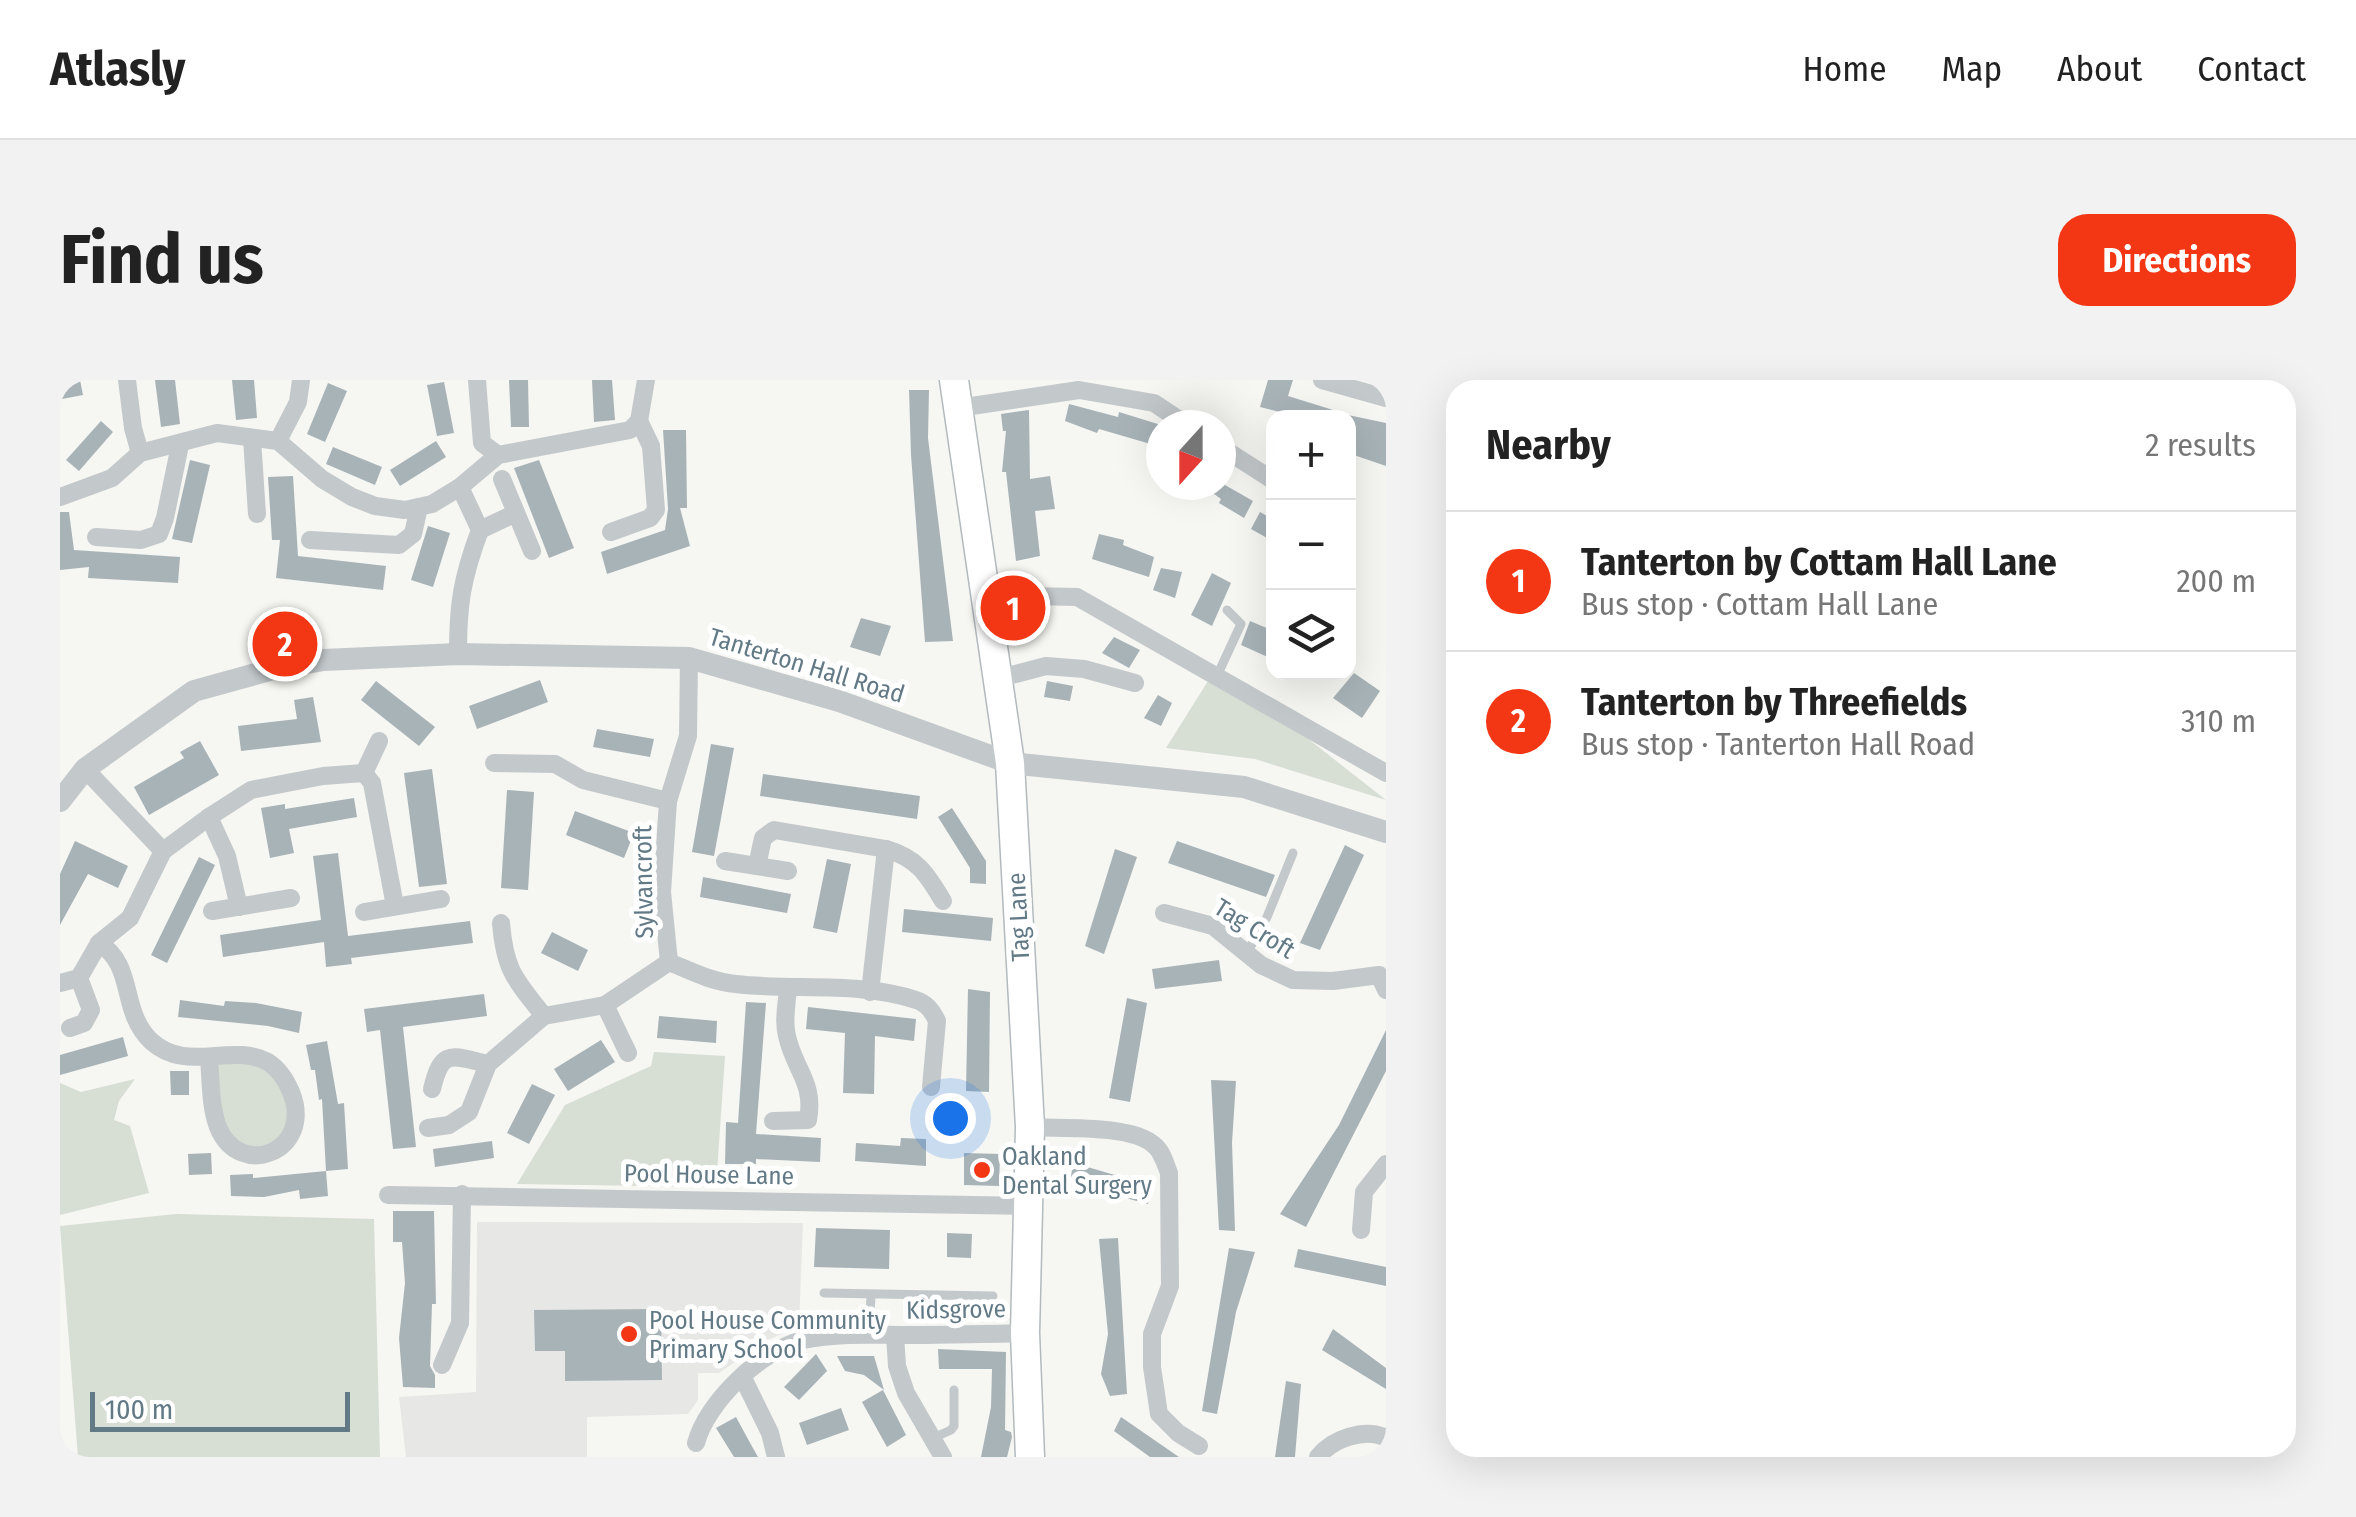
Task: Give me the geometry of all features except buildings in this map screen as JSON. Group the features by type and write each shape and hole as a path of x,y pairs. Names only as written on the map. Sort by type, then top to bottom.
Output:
{"main road":[{"name":"Tag Lane","path":"956,394 1010,762 1030,1127 1025,1333 1030,1457"}],"street":[{"path":"126,380 140,453"},
{"path":"278,441 298,402 301,380"},
{"path":"477,380 482,444 498,455"},
{"path":"611,532 650,518 656,510 652,446 639,420 646,380"},
{"path":"1331,381 1386,398"},
{"path":"956,394 1079,390 1154,403 1165,410"},
{"path":"60,496 112,478 140,453 217,433 278,441 322,479 352,498 404,510 432,504 498,455 620,434 639,420"},
{"path":"252,439 257,514"},
{"path":"96,537 141,540 158,534 166,518 180,444"},
{"path":"1236,457 1266,476"},
{"path":"502,480 532,552"},
{"path":"460,486 480,530"},
{"path":"310,540 400,545 414,534 419,506"},
{"path":"458,654 458,604 463,576 480,530 516,513"},
{"path":"988,596 1078,597 1386,773"},
{"name":"Tanterton Hall Road","path":"60,800 85,769 194,692 277,668 324,660 458,654 689,658 839,701 1010,762 1244,787 1386,832"},
{"name":"Sylvancroft","path":"669,962 662,892 668,801 688,736 689,658"},
{"path":"1000,678 1046,666 1084,669 1135,683"},
{"path":"364,772 379,741"},
{"name":"Sylvancroft","path":"494,762 555,764 583,780 668,801"},
{"path":"85,769 164,851"},
{"path":"70,1028 84,1023 91,1010 80,978 99,943 130,918 164,851 251,790 364,772"},
{"path":"364,772 372,783 395,906"},
{"path":"209,816 227,856 239,907"},
{"path":"758,866 763,838 774,830 886,848 907,855 924,868 943,901"},
{"path":"870,992 886,848"},
{"path":"725,861 788,871"},
{"path":"212,912 291,898"},
{"path":"364,912 441,899"},
{"name":"Tag Croft","path":"1164,913 1213,926 1261,965 1293,980 1383,982 1386,956"},
{"path":"501,923 504,958 544,1016"},
{"path":"99,943 112,952 122,968 130,1010 148,1038 168,1054 209,1059 252,1056 280,1072 295,1102 296,1118 285,1146 274,1153 258,1155 243,1152 224,1139 213,1109 209,1059"},
{"name":"Sylvancroft","path":"669,962 732,984 870,992 920,1000 933,1012 937,1032 932,1087"},
{"name":"Sylvancroft","path":"428,1128 449,1125 469,1112 488,1064 544,1016 605,1004 669,962"},
{"path":"60,983 80,978"},
{"path":"772,1122 802,1122 808,1120 809,1114 808,1085 786,1033 788,988"},
{"path":"605,1004 628,1052"},
{"path":"432,1089 438,1065 444,1059 452,1056 488,1064"},
{"path":"1030,1127 1133,1134 1155,1145 1163,1158 1169,1173 1170,1286 1152,1334 1152,1367 1159,1414 1198,1446"},
{"path":"1360,1230 1364,1192 1386,1164"},
{"name":"Pool House Lane","path":"388,1194 1029,1206"},
{"path":"442,1365 460,1323 462,1194"},
{"name":"Kidsgrove","path":"696,1443 701,1424 716,1401 774,1353 801,1340 887,1334 1025,1333"},
{"path":"887,1334 906,1394 936,1450"},
{"path":"743,1378 770,1433 776,1457"},
{"path":"1318,1457 1333,1443 1358,1434 1382,1434 1386,1438"}],"lane":[{"path":"1216,676 1241,624 1227,610"},
{"path":"1247,953 1293,853"},
{"path":"824,1293 993,1296"},
{"path":"870,1296 870,1312 887,1334"},
{"path":"936,1450 954,1426 954,1390"}],"shaded area":[{"path":"1208,681 1293,727 1386,800 1255,759 1166,748"},
{"path":"654,1052 725,1056 716,1187 517,1184 565,1105 651,1066"},
{"path":"231,1055 279,1072 292,1134 258,1155 222,1135 209,1059"},
{"path":"135,1079 119,1101 114,1120 130,1126 149,1193 60,1215 60,1083 81,1092"},
{"path":"176,1214 374,1219 380,1457 78,1457 60,1226"},
{"name":"Pool House Community Primary School","path":"477,1222 803,1223 799,1327 767,1340 719,1373 698,1373 698,1400 688,1414 587,1417 587,1457 406,1457 399,1397 476,1392"}],"place":[{"name":"Tanterton by Cottam Hall Lane","path":"1013,608"},
{"name":"Tanterton by Threefields","path":"285,644"},
{"name":"Oakland Dental Surgery","path":"982,1170"},
{"name":"Pool House Community Primary School","path":"629,1334"}]}
